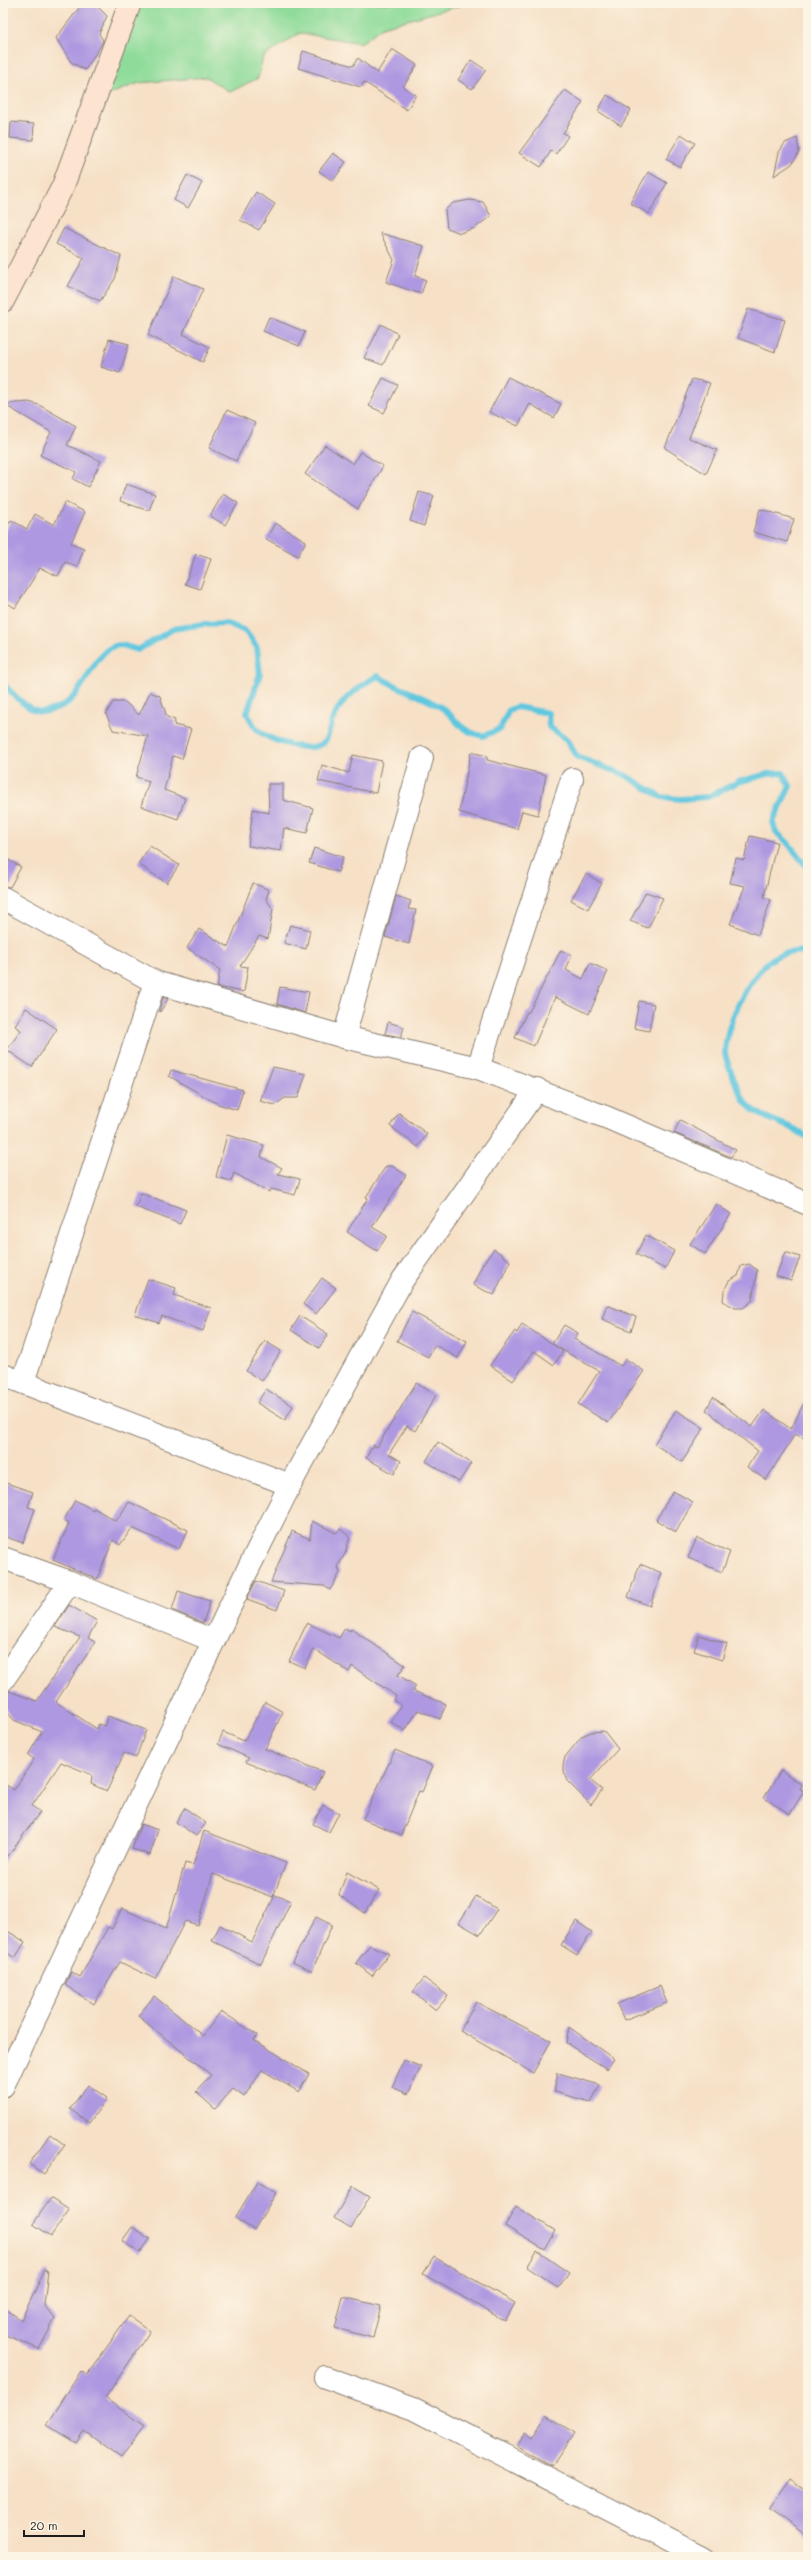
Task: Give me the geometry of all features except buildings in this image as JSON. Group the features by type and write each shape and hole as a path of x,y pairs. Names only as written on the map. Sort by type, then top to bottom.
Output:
{"street":[{"path":"3,301 63,186 130,3"},
{"path":"344,1037 422,758"},
{"path":"478,1068 572,779"},
{"path":"3,898 155,982 344,1037 478,1068 537,1089 808,1204"},
{"path":"23,1382 155,982"},
{"path":"3,2086 214,1641 290,1485 402,1281 537,1089"},
{"path":"3,1375 290,1485"},
{"path":"3,1558 70,1582 214,1641"},
{"path":"3,1680 70,1582"},
{"path":"325,2377 414,2409 701,2557"}],"green space":[{"path":"138,3 469,3 382,27 361,43 300,33 263,57 258,78 230,92 206,77 139,83 105,96"}],"waterway":[{"path":"3,684 29,708 38,712 50,711 64,705 73,697 102,655 110,648 120,645 138,650 173,629 204,624 227,623 245,631 257,647 260,674 247,713 257,729 279,742 299,747 317,746 323,743 328,736 334,715 344,701 356,689 378,676 385,681 439,706 450,714 462,727 483,736 500,729 509,710 517,707 548,713 549,727 567,740 577,757 625,775 661,797 680,799 708,797 738,782 768,774 783,773 790,786 773,822 776,832 787,842 808,868"},
{"path":"808,957 804,951 789,952 775,957 766,964 748,986 741,1000 730,1027 726,1040 725,1052 739,1091 750,1107 757,1113 792,1128 808,1138"}]}
